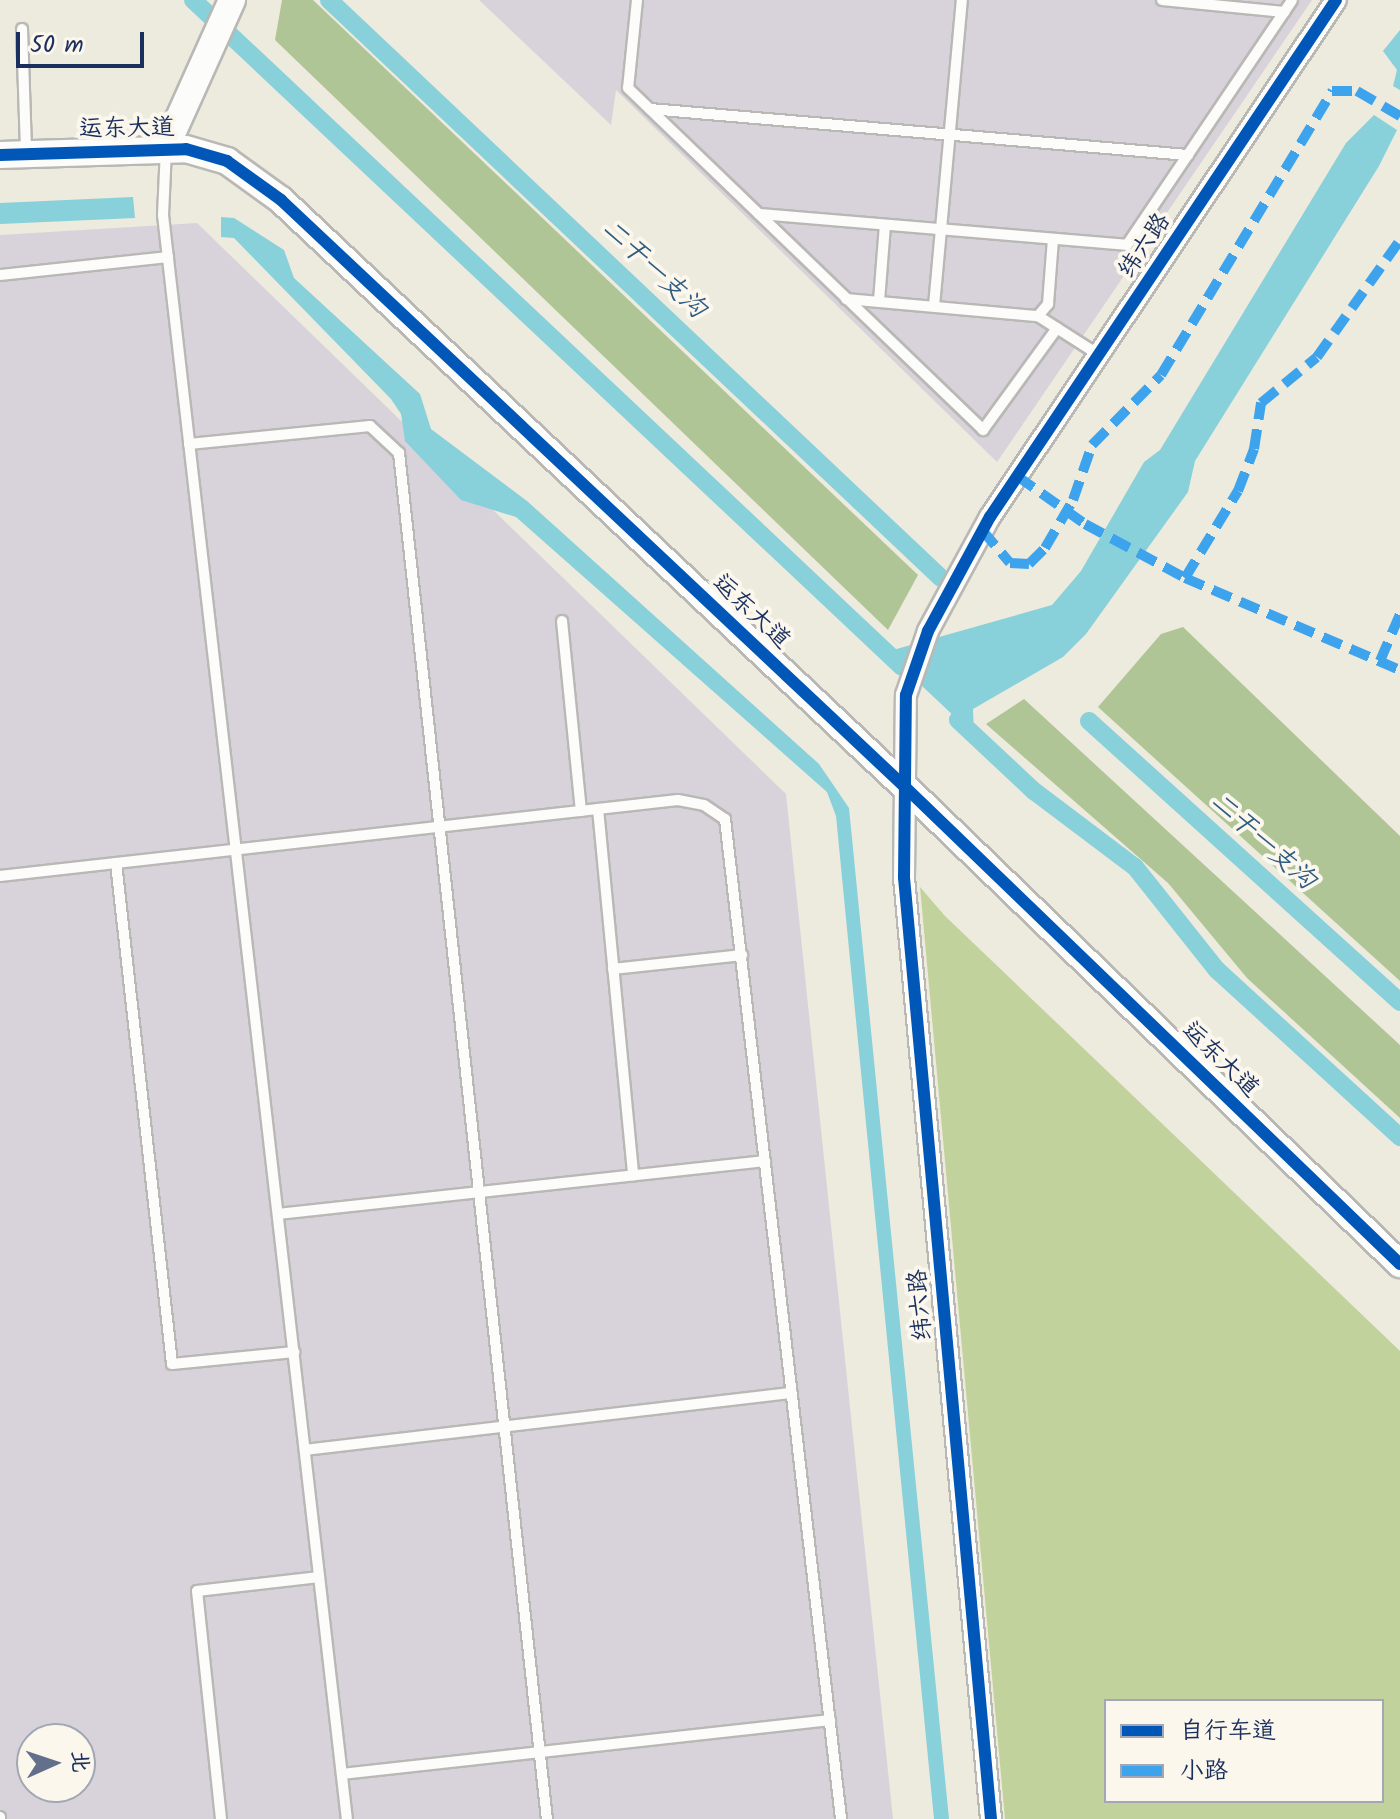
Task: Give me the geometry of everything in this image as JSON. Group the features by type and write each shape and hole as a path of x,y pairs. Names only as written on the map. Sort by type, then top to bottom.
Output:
{"street":[{"path":"166,147 232,0"},
{"name":"纬六路","path":"991,1819 904,877 904,708 916,662 959,571 990,517 1336,0"},
{"name":"运东大道","path":"13,155 166,147 227,161 281,200 904,786 1400,1264"}],"lane":[{"path":"637,0 628,88 983,430 1057,328"},
{"path":"934,306 962,0"},
{"path":"1162,0 1284,12"},
{"path":"759,214 1127,245 1292,0"},
{"path":"13,155 22,29"},
{"path":"650,109 1188,155"},
{"path":"166,147 163,215 347,1819"},
{"path":"879,301 885,225"},
{"path":"1038,316 1048,304 1053,239"},
{"path":"0,275 168,257"},
{"path":"846,299 1038,316 1099,355"},
{"path":"189,444 370,426 399,453 547,1819"},
{"path":"562,621 581,811"},
{"path":"0,876 678,800 704,805 725,819 841,1819"},
{"path":"598,809 633,1175"},
{"path":"116,863 172,1364 294,1352"},
{"path":"613,969 742,955"},
{"path":"278,1214 765,1161"},
{"path":"305,1450 792,1393"},
{"path":"221,1819 197,1591 319,1577"},
{"path":"342,1774 830,1720"}],"shaded area":[{"path":"479,0 1312,0 997,462 616,90 611,125"},
{"path":"197,223 786,794 893,1819 0,1819 0,235"}],"green space":[{"path":"282,0 313,0 918,575 888,630 275,40"},
{"path":"1183,627 1400,836 1400,981 1098,707 1161,634"},
{"path":"1024,699 1400,1045 1400,1118 1247,978 1168,883 986,724"},
{"path":"920,887 945,916 1400,1351 1400,1819 1005,1819"}],"water":[{"path":"1400,30 1400,90 1393,86 1397,70 1383,51"},
{"path":"1374,115 1397,130 1379,166 1195,461 1188,492 1086,634 1063,657 973,709 974,735 886,652 1052,605 1081,571 1144,462 1160,450 1346,143"},
{"path":"133,197 135,218 0,224 0,203"},
{"path":"221,217 234,218 284,250 294,278 420,394 431,429 527,501 819,764 849,808 949,1819 934,1819 836,816 827,792 516,517 461,500 405,441 401,414 391,399 234,238 221,237"}],"waterway":[{"path":"193,0 902,667"},
{"name":"二干一支沟","path":"329,0 941,578"},
{"path":"958,720 1034,791 1135,867 1217,970 1400,1137"},
{"name":"二干一支沟","path":"1089,721 1400,1002"}],"marked path":[{"path":"982,530 1010,563 1029,564 1045,548 1073,500 1092,445 1161,375 1332,91 1357,91 1400,116"},
{"path":"1185,578 1238,491 1254,449 1261,403 1317,357 1400,240"},
{"path":"1017,476 1085,524 1185,578 1400,670"},
{"path":"1380,661 1400,614"}],"cycle path":[{"path":"991,1819 904,877 906,695 928,631 990,517 1336,0"},
{"path":"0,155 186,149 227,161 281,200 904,786 1400,1264"}]}
